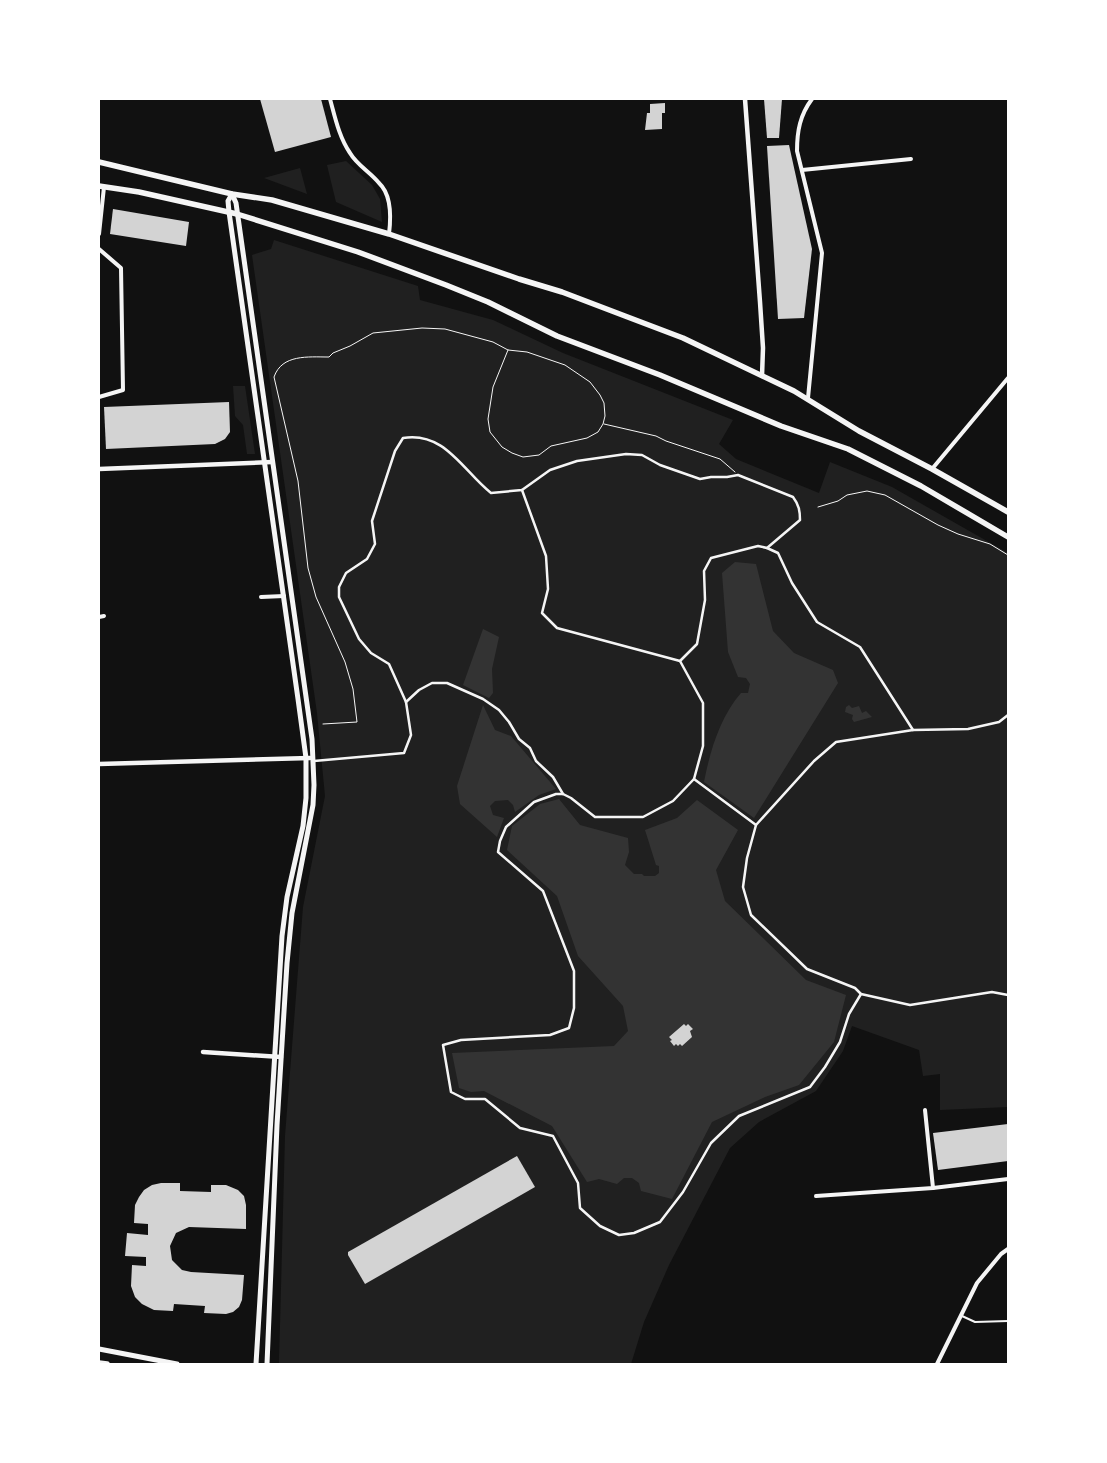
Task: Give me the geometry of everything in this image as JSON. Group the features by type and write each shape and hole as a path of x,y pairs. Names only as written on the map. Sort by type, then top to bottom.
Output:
{"main road":[{"path":"99,162 232,194 272,200 389,234 562,292 682,338 808,398 859,431 1008,512"},
{"path":"101,186 139,192 237,214 358,252 446,285 488,302 557,336 668,378 781,426 836,444 920,486 1008,537"},
{"path":"232,194 228,201 229,212 306,758 306,804 303,826 285,911 274,1057 256,1364"},
{"path":"232,194 236,203 314,759 312,816 290,927 281,1057 267,1364"},
{"path":"99,1350 177,1364"},
{"path":"99,1363 107,1364"}],"street":[{"path":"330,99 343,142 350,154 385,190 389,206 389,234"},
{"path":"745,99 763,348 762,376"},
{"path":"808,398 822,253 797,151 798,131 803,111 812,99"},
{"path":"802,170 911,159"},
{"path":"99,234 101,186"},
{"path":"99,249 121,268 123,390 99,397"},
{"path":"932,469 1008,378"},
{"path":"99,764 314,759 404,753 411,735 406,702 389,664 371,652 360,639 339,597 340,587 346,573 367,559 375,544 372,521 396,451 403,438 416,436 435,442 455,455 478,482 491,493 522,490 550,470 577,461 612,454 642,456 660,466 700,479 711,476 727,477 738,475 793,498 798,503 800,520 766,548"},
{"path":"99,469 272,462"},
{"path":"522,490 546,556 548,589 542,613 557,628 680,661 703,703 703,746 694,779 673,802 643,817 594,817 572,798 563,794 556,794 534,802 506,827 498,852 543,891 574,971 574,1008 569,1028 550,1035 461,1040 443,1045 451,1092 465,1099 485,1099 520,1128 553,1136 578,1183 580,1208 600,1226 619,1235 634,1233 660,1222 683,1192 711,1143 739,1116 810,1086 825,1067 840,1042 849,1014 861,994"},
{"path":"680,661 697,644 705,600 704,571 711,558 758,546 766,548 778,553 792,583 817,622 860,646 913,730"},
{"path":"261,597 284,596"},
{"path":"99,616 104,616"},
{"path":"406,702 419,690 432,683 447,683 483,699 499,710 519,739 530,748 536,761 553,777 563,794"},
{"path":"1008,716 999,722 968,729 913,730 836,742 814,761 756,825 746,858 743,887 751,915 807,969 855,988 861,994 910,1005 992,992 1008,995"},
{"path":"694,779 756,825"},
{"path":"203,1052 281,1057"},
{"path":"926,1110 933,1188"},
{"path":"816,1196 933,1188 1008,1180"},
{"path":"936,1364 962,1316 977,1283 1001,1254 1008,1249"}],"lane":[{"path":"962,1316 975,1322 1008,1321"}],"path":[{"path":"323,724 357,722 353,689 345,662 316,597 308,568 298,481 274,377 277,368 284,363 299,358 329,356 374,333 422,328 445,329 493,342 508,350 527,352 566,365 590,382 604,403 605,416 598,432 587,438 551,446 539,455 523,456 512,453 502,447 490,432 488,418 494,387 508,350"},
{"path":"603,424 656,436 720,459 738,475"},
{"path":"818,506 838,501 848,495 867,491 885,495 938,525 958,534 990,544 1008,555"}],"shaded area":[{"path":"346,161 372,185 380,199 382,222 336,202 327,165"},
{"path":"300,168 307,194 264,178"},
{"path":"274,240 418,286 420,300 493,320 563,353 733,420 719,444 736,459 819,493 830,462 892,487 1008,553 1008,1107 940,1110 940,1074 923,1076 919,1050 852,1026 843,1051 816,1091 759,1122 730,1148 669,1265 644,1322 631,1364 279,1364 285,1136 303,907 325,796 317,713 252,255 271,249"},
{"path":"233,386 245,386 255,454 247,454 243,425 235,416"},
{"path":"735,562 756,564 773,631 794,653 833,670 838,683 754,818 704,782 709,758 727,713 741,693 748,693 750,684 746,678 738,677 728,652 722,573"},
{"path":"483,629 499,637 492,669 493,693 489,698 463,685"},
{"path":"483,705 495,730 511,736 556,789 539,795 515,812 513,805 508,800 495,801 490,806 493,815 504,818 497,837 460,804 457,786"},
{"path":"849,705 852,708 859,706 862,713 866,711 872,717 854,722 852,719 853,715 845,712 846,707"},
{"path":"559,799 580,825 628,838 629,852 625,865 634,874 642,874 644,876 655,876 659,873 659,866 656,865 645,830 677,818 697,800 738,830 716,870 725,901 806,980 846,995 834,1042 799,1085 765,1097 712,1122 672,1199 641,1191 639,1183 632,1178 624,1178 617,1184 599,1179 587,1182 552,1126 484,1091 471,1092 459,1088 452,1053 614,1046 628,1031 623,1006 578,956 557,896 507,850 512,826 540,804"}],"building":[{"path":"260,99 321,99 331,137 275,152"},
{"path":"764,99 782,99 779,138 767,138"},
{"path":"665,103 665,113 662,113 662,129 645,130 647,113 650,113 650,104"},
{"path":"789,145 812,249 804,318 778,319 767,146"},
{"path":"113,209 189,222 186,246 110,234"},
{"path":"229,402 230,432 225,439 215,444 106,449 104,407"},
{"path":"684,1024 686,1026 688,1024 693,1029 690,1031 692,1037 682,1046 676,1044 674,1046 669,1037"},
{"path":"1008,1124 1008,1161 938,1170 933,1133"},
{"path":"517,1156 535,1187 365,1284 348,1252"},
{"path":"180,1183 180,1191 211,1192 211,1185 226,1185 238,1190 244,1196 246,1229 189,1227 176,1233 170,1246 172,1260 182,1270 244,1275 242,1300 239,1307 233,1312 226,1314 204,1313 205,1306 174,1304 173,1311 154,1310 142,1304 135,1297 131,1286 132,1265 146,1266 146,1257 125,1256 127,1233 148,1235 148,1224 134,1223 135,1205 144,1190 152,1185"}]}
